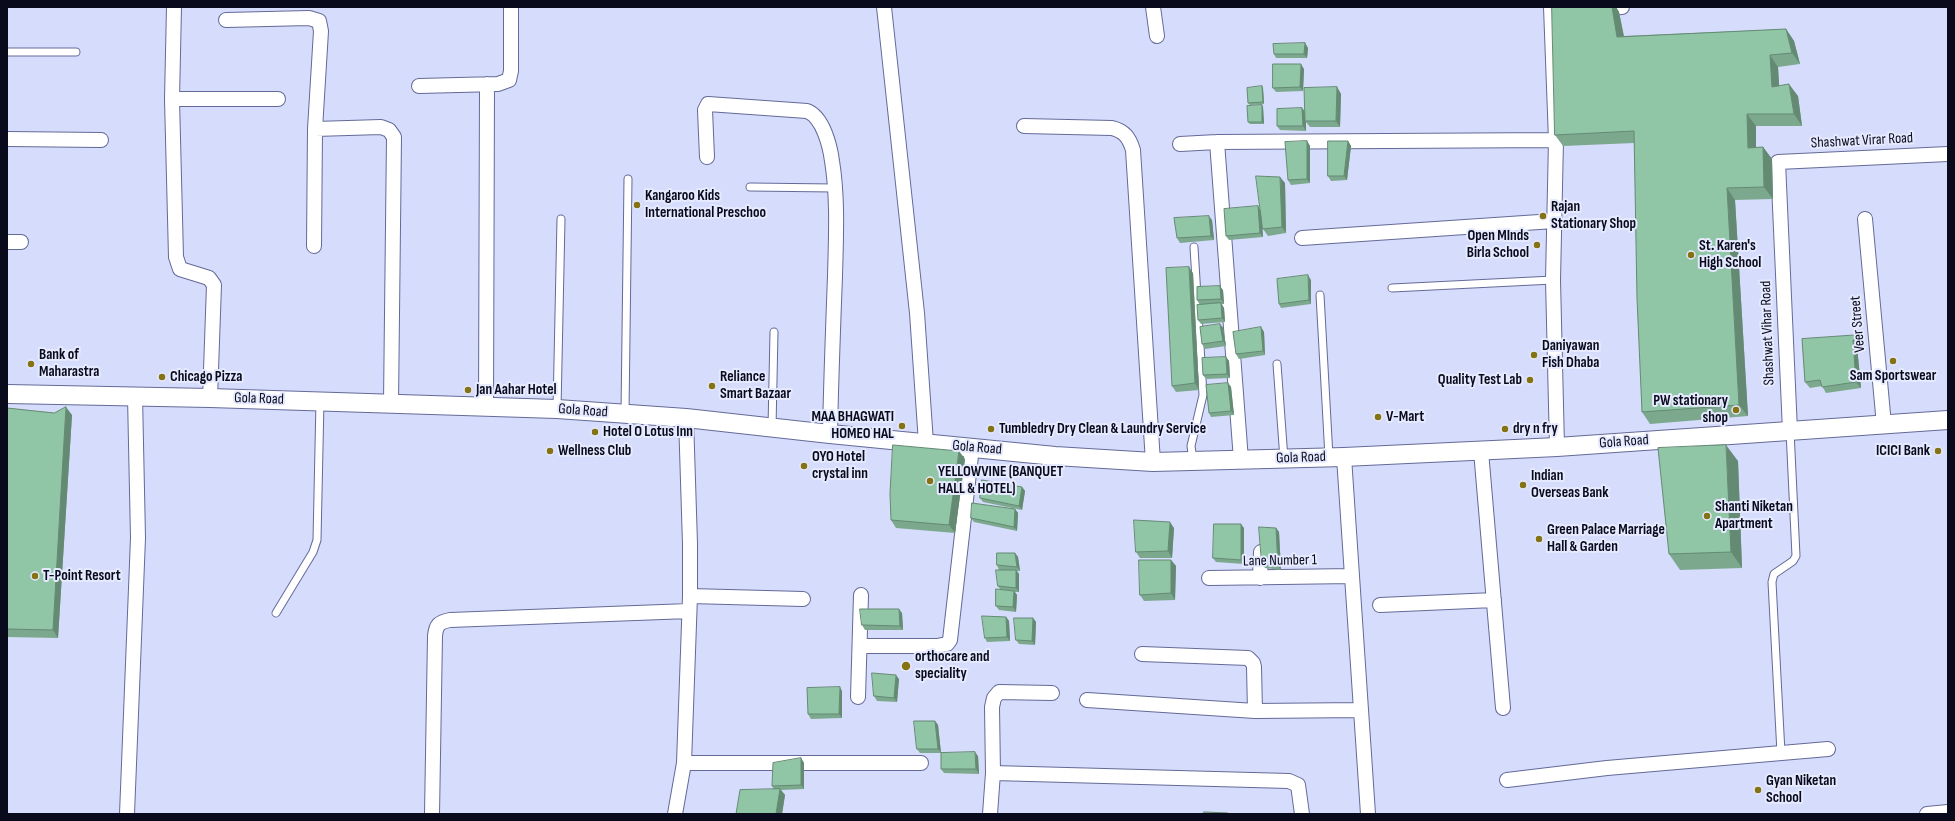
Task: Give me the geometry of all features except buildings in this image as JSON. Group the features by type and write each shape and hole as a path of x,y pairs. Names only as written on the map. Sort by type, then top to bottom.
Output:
{"street":[{"path":"174,7 172,100 177,263 183,271 209,278 214,285 210,398"},
{"path":"419,86 503,83 509,80 511,71 511,7"},
{"path":"884,7 917,313 926,443"},
{"path":"1153,7 1156,36"},
{"path":"1583,9 1622,7"},
{"path":"1557,447 1554,280 1556,140 1552,9 1567,10"},
{"path":"226,20 309,18 319,21 321,31 315,129 314,246"},
{"path":"486,407 487,84"},
{"path":"172,100 278,99"},
{"path":"708,157 705,110 708,104 807,112 812,113 818,120 827,143 832,162 834,188 835,252 830,434"},
{"path":"1024,126 1112,128 1121,130 1131,143 1133,150 1153,462"},
{"path":"315,129 381,127 389,130 394,137 391,403"},
{"path":"7,139 101,140"},
{"path":"1180,144 1217,142 1556,140"},
{"path":"1217,142 1241,460"},
{"name":"Shashwat Virar Road","path":"1778,162 1948,154"},
{"name":"Shashwat Vihar Road","path":"1778,162 1790,431"},
{"name":"Veer Street","path":"1865,219 1884,426"},
{"path":"1302,238 1554,221"},
{"name":"Gola Road","path":"7,394 320,401 557,409 772,425 830,434 1055,456 1153,462 1284,459 1557,447 1884,426 1948,420"},
{"path":"127,814 138,538 135,396"},
{"path":"675,814 684,763 690,596 686,418"},
{"path":"860,646 937,646 947,644 950,640 972,447"},
{"path":"1481,450 1503,708"},
{"path":"1336,457 1352,576 1368,814"},
{"path":"1260,578 1261,552"},
{"name":"Lane Number 1","path":"1209,578 1352,576"},
{"path":"858,697 861,595"},
{"path":"690,596 803,599"},
{"path":"1380,605 1494,600"},
{"path":"432,814 435,636 438,625 442,622 450,620 689,611"},
{"path":"1142,654 1248,658 1253,663 1254,667 1255,710"},
{"path":"990,814 993,773 992,707 994,698 1000,692 1052,693"},
{"path":"1087,700 1255,710 1361,710"},
{"path":"1507,780 1607,768 1828,749"},
{"path":"684,763 921,763"},
{"path":"993,773 1289,781 1298,784 1302,814"},
{"path":"1927,814 1948,812"}],"lane":[{"path":"7,52 76,52"},
{"path":"625,414 628,179"},
{"path":"750,187 834,188"},
{"path":"557,409 561,219"},
{"path":"1192,461 1191,446 1203,395 1194,247"},
{"path":"1392,288 1554,280"},
{"path":"1320,295 1336,457"},
{"path":"772,425 774,332"},
{"path":"1277,364 1284,459"},
{"path":"276,613 313,552 318,540 320,401"},
{"path":"1781,753 1772,582 1774,574 1793,561 1796,556 1790,431"}],"place":[{"name":"Kangaroo Kids International Preschoo","path":"637,205"},
{"name":"Rajan Stationary Shop","path":"1543,216"},
{"name":"Open MInds Birla School","path":"1537,245"},
{"name":"St. Karen's High School","path":"1691,255"},
{"name":"Daniyawan Fish Dhaba","path":"1534,355"},
{"name":"Sam Sportswear","path":"1893,361"},
{"name":"Bank of Maharastra","path":"31,364"},
{"name":"Chicago Pizza","path":"162,377"},
{"name":"Quality Test Lab","path":"1530,380"},
{"name":"Reliance Smart Bazaar","path":"712,386"},
{"name":"Jan Aahar Hotel","path":"468,390"},
{"name":"PW stationary shop","path":"1736,410"},
{"name":"V-Mart","path":"1378,417"},
{"name":"MAA BHAGWATI HOMEO HAL","path":"902,426"},
{"name":"Tumbledry Dry Clean & Laundry Service","path":"991,429"},
{"name":"dry n fry","path":"1505,429"},
{"name":"Hotel O Lotus Inn","path":"595,432"},
{"name":"Wellness Club","path":"550,451"},
{"name":"ICICI Bank","path":"1938,451"},
{"name":"OYO Hotel crystal inn","path":"804,466"},
{"name":"YELLOWVINE (BANQUET HALL & HOTEL)","path":"930,481"},
{"name":"Indian Overseas Bank","path":"1523,485"},
{"name":"Shanti Niketan Apartment","path":"1707,516"},
{"name":"Green Palace Marriage Hall & Garden","path":"1539,539"},
{"name":"T-Point Resort","path":"35,576"},
{"name":"orthocare and speciality","path":"906,666"},
{"name":"Gyan Niketan School","path":"1758,790"}]}
